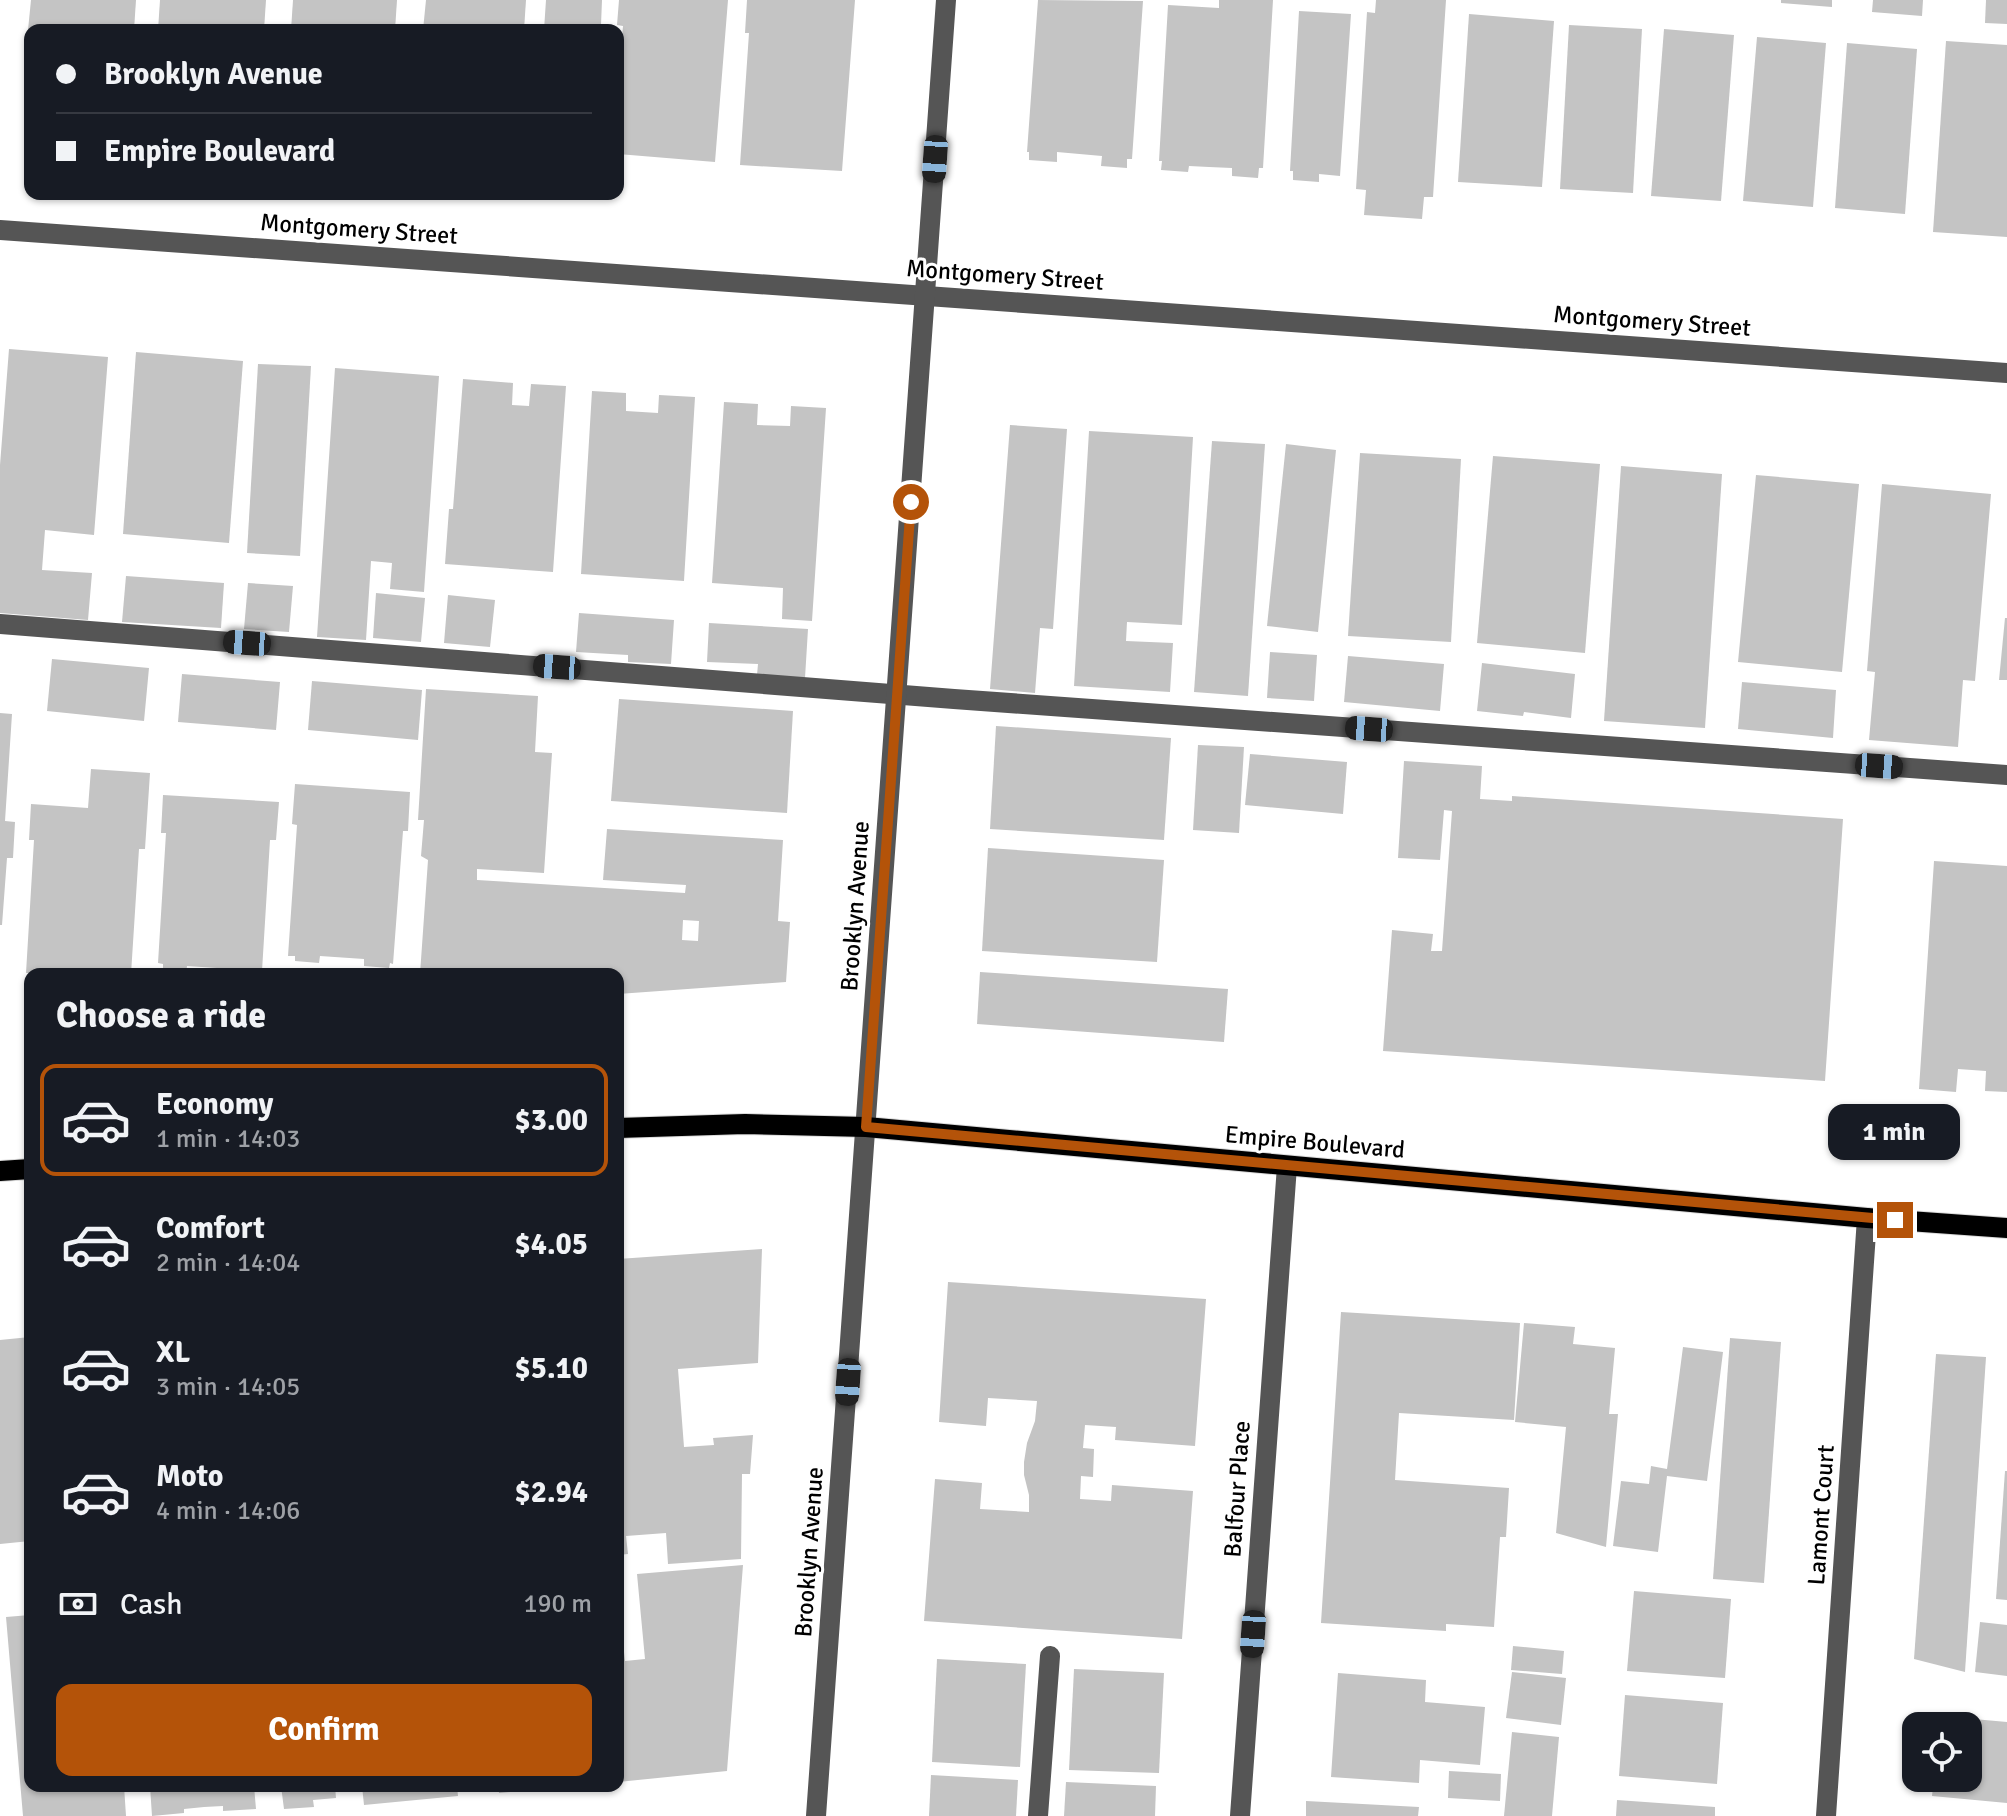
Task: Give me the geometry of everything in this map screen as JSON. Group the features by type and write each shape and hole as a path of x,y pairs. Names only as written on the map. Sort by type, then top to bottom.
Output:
{"main road":[{"name":"Empire Boulevard","path":"624,1128 745,1124 866,1127 2007,1228"},
{"path":"0,1171 24,1169"}],"street":[{"name":"Brooklyn Avenue","path":"816,1816 946,0"},
{"name":"Montgomery Street","path":"0,230 2007,373"},
{"path":"0,624 896,694 2007,775"},
{"name":"Balfour Place","path":"1240,1816 1287,1166"},
{"name":"Lamont Court","path":"1826,1816 1867,1218"},
{"path":"1038,1816 1050,1656"}],"building":[{"path":"31,0 136,0 134,24 29,24"},
{"path":"160,0 266,0 264,24 158,24"},
{"path":"293,0 397,0 395,24 291,24"},
{"path":"426,0 526,0 524,24 424,24"},
{"path":"546,0 602,0 601,24 544,24"},
{"path":"619,0 728,0 715,162 624,154 624,24 617,24"},
{"path":"747,0 855,0 842,171 740,165 749,33 745,33"},
{"path":"1038,0 1143,1 1132,159 1127,159 1127,168 1101,166 1102,156 1057,152 1057,162 1029,160 1027,152"},
{"path":"1219,0 1273,0 1263,168 1259,168 1258,178 1232,176 1232,168 1189,166 1188,172 1161,170 1162,161 1159,161 1168,5 1219,8"},
{"path":"1376,0 1446,0 1433,197 1424,197 1422,219 1364,215 1366,190 1356,189 1367,12 1375,13"},
{"path":"1781,0 1832,0 1832,7 1781,3"},
{"path":"1873,0 1923,0 1922,16 1872,12"},
{"path":"1986,0 2007,0 2007,24 1985,23"},
{"path":"1299,11 1351,14 1340,176 1319,174 1319,182 1293,180 1293,171 1290,171"},
{"path":"1469,14 1554,21 1542,187 1458,182"},
{"path":"1569,25 1642,29 1633,193 1560,189"},
{"path":"1664,29 1734,35 1721,201 1651,196"},
{"path":"1757,37 1826,43 1813,207 1743,201"},
{"path":"1946,41 2007,45 2007,237 1933,232"},
{"path":"1847,43 1917,49 1905,214 1835,208"},
{"path":"9,349 108,357 94,535 45,530 42,570 92,573 88,620 0,613 0,465"},
{"path":"136,352 243,361 229,543 123,534"},
{"path":"258,364 311,366 300,556 247,553"},
{"path":"335,368 439,376 424,592 390,589 392,563 371,561 366,640 317,637"},
{"path":"463,379 513,383 512,405 529,406 531,384 566,386 553,572 445,564 449,509 453,509"},
{"path":"592,391 626,393 626,411 658,413 659,395 695,397 684,581 581,574"},
{"path":"724,402 758,404 757,425 790,426 791,406 826,408 812,621 782,619 783,588 712,583"},
{"path":"1010,425 1067,429 1053,629 1040,628 1035,693 990,689"},
{"path":"1089,431 1193,437 1182,625 1127,622 1126,641 1173,643 1170,692 1074,686"},
{"path":"1212,441 1265,444 1248,696 1194,692"},
{"path":"1286,444 1336,450 1318,632 1267,626"},
{"path":"1360,453 1461,459 1451,642 1348,636"},
{"path":"1493,456 1600,464 1585,653 1477,643"},
{"path":"1621,466 1722,474 1705,728 1604,721"},
{"path":"1756,475 1859,484 1842,672 1738,662"},
{"path":"1882,484 1991,494 1975,681 1963,680 1958,747 1869,740 1875,672 1867,671"},
{"path":"126,576 224,583 221,628 122,622"},
{"path":"248,583 293,586 289,632 244,629"},
{"path":"376,593 425,598 421,642 373,638"},
{"path":"448,595 495,600 490,647 444,643"},
{"path":"579,613 674,620 671,664 628,662 628,655 576,652"},
{"path":"2005,618 2007,680 1999,680"},
{"path":"709,623 808,629 805,678 757,675 758,664 707,662"},
{"path":"1270,652 1317,655 1314,701 1267,698"},
{"path":"1348,656 1444,664 1440,711 1344,702"},
{"path":"52,659 149,668 144,721 47,711"},
{"path":"1482,663 1575,674 1571,718 1524,712 1523,716 1477,711"},
{"path":"182,674 280,682 276,730 178,722"},
{"path":"312,681 422,690 418,740 308,730"},
{"path":"1742,682 1836,690 1833,738 1738,729"},
{"path":"426,689 538,696 535,752 552,753 544,873 477,869 477,880 685,893 686,885 603,880 607,829 783,840 778,921 790,922 786,982 624,994 624,968 420,968 428,860 421,856 424,820 418,820","holes":["683,920 699,921 698,941 682,940"]},
{"path":"619,699 793,711 787,813 611,801"},
{"path":"0,713 12,714 5,821 15,822 13,858 7,858 2,925 0,925"},
{"path":"996,726 1171,738 1164,840 990,829"},
{"path":"1198,745 1244,747 1239,833 1193,830"},
{"path":"1250,754 1347,762 1343,814 1245,805"},
{"path":"1404,761 1482,766 1480,799 1512,801 1512,796 1843,819 1825,1081 1383,1051 1392,930 1433,934 1431,951 1442,951 1452,811 1444,810 1440,860 1398,858"},
{"path":"91,769 150,773 145,849 139,849 131,968 26,968 34,840 29,840 31,804 88,808"},
{"path":"295,784 410,792 408,831 403,831 393,964 390,963 389,968 364,966 364,959 320,956 319,963 295,961 295,956 288,956 297,825 292,824"},
{"path":"163,795 279,802 276,840 270,840 262,968 163,968 163,964 158,963 166,833 161,833"},
{"path":"988,848 1164,860 1157,962 982,951"},
{"path":"1934,861 2007,866 2007,1092 1985,1091 1986,1071 1958,1069 1956,1092 1919,1089"},
{"path":"980,972 1228,989 1224,1042 977,1024"},
{"path":"762,1249 758,1363 678,1369 684,1447 714,1445 713,1438 753,1435 750,1474 742,1474 741,1559 668,1564 666,1533 626,1536 628,1554 624,1554 624,1259"},
{"path":"948,1282 1206,1299 1195,1446 1115,1440 1116,1427 1085,1425 1083,1448 1094,1449 1093,1477 1081,1476 1080,1499 1111,1501 1112,1485 1193,1491 1182,1639 924,1621 935,1479 982,1483 980,1509 1029,1512 1024,1462 1037,1401 988,1398 986,1426 939,1422"},
{"path":"1341,1312 1520,1323 1514,1420 1399,1413 1395,1480 1509,1488 1506,1537 1500,1537 1494,1627 1446,1624 1446,1631 1321,1623"},
{"path":"1524,1323 1575,1327 1573,1344 1615,1348 1609,1414 1618,1414 1606,1547 1556,1533 1566,1427 1515,1422"},
{"path":"24,1338 24,1542 0,1544 0,1340"},
{"path":"1730,1338 1781,1342 1764,1583 1713,1579"},
{"path":"1683,1347 1723,1352 1707,1481 1667,1476 1658,1552 1613,1546 1621,1481 1649,1484 1651,1466 1667,1469"},
{"path":"1936,1354 1986,1357 1965,1672 1914,1659"},
{"path":"2007,1471 2007,1600 1996,1599"},
{"path":"743,1565 727,1771 624,1781 624,1652 625,1661 645,1659 637,1574"},
{"path":"1634,1591 1731,1599 1725,1678 1627,1671"},
{"path":"24,1616 24,1792 124,1792 126,1816 23,1816 6,1617"},
{"path":"1980,1622 2007,1625 2007,1676 1975,1672"},
{"path":"1513,1646 1564,1651 1562,1674 1511,1670"},
{"path":"937,1659 1026,1664 1020,1767 932,1762"},
{"path":"1074,1669 1164,1673 1159,1773 1069,1770"},
{"path":"1512,1672 1566,1678 1561,1725 1506,1718"},
{"path":"1338,1673 1426,1680 1425,1702 1485,1707 1480,1765 1420,1760 1419,1783 1331,1777"},
{"path":"1625,1695 1723,1703 1717,1784 1619,1776"},
{"path":"1982,1720 2007,1722 2007,1803 1932,1796 1932,1792 1982,1792"},
{"path":"1512,1732 1559,1737 1552,1816 1504,1816"},
{"path":"1449,1771 1501,1774 1500,1801 1448,1798"},
{"path":"931,1775 1018,1780 1016,1816 929,1816"},
{"path":"1066,1782 1156,1786 1155,1816 1064,1816"},
{"path":"150,1792 255,1792 256,1809 223,1811 223,1806 204,1807 184,1809 184,1813 152,1816"},
{"path":"282,1792 336,1792 336,1798 313,1800 314,1807 284,1809"},
{"path":"363,1792 458,1792 458,1796 364,1805"},
{"path":"1617,1800 1715,1807 1715,1816 1616,1816"},
{"path":"1306,1801 1419,1807 1418,1816 1306,1816"}],"route":[{"path":"911,502 866,1127 1895,1220"}]}
